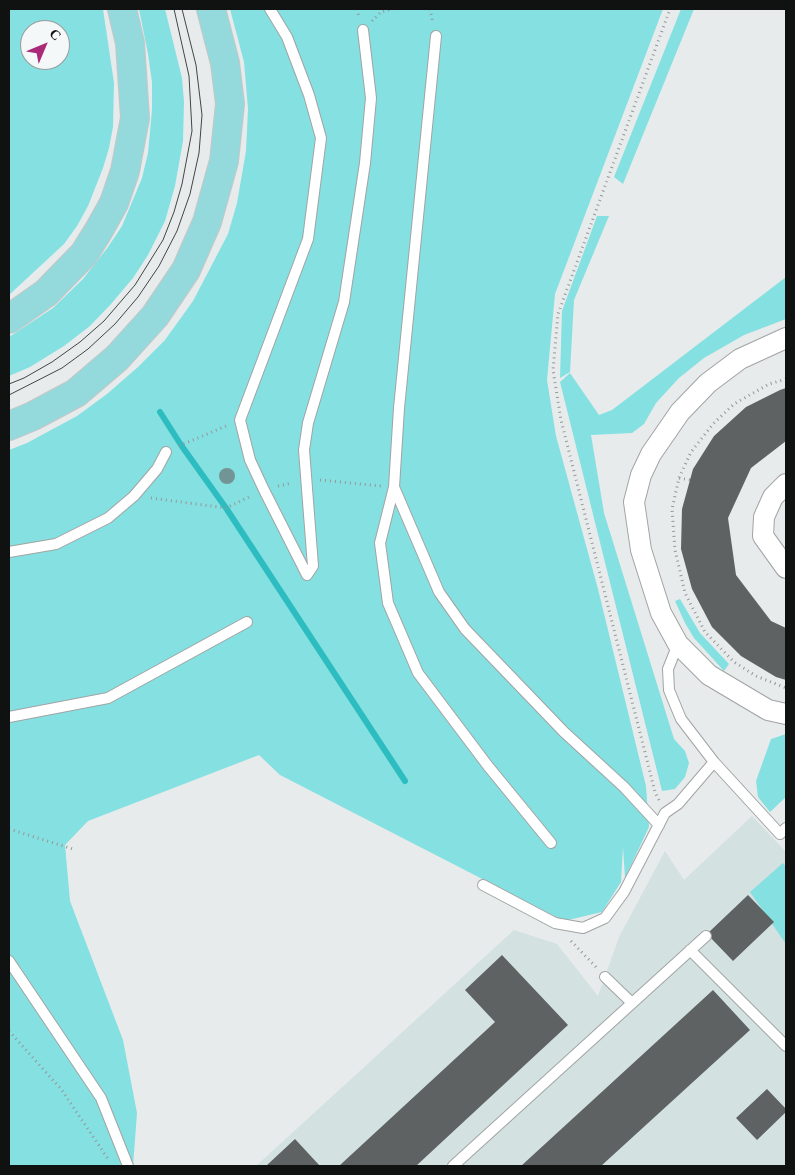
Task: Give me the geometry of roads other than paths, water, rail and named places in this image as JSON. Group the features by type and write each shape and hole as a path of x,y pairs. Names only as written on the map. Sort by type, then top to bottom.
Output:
{"main road":[{"path":"9,319 46,293 84,254 114,204 125,171 135,118 130,43 122,9"},
{"path":"9,426 76,392 117,358 155,316 186,270 208,222 224,161 230,104 225,63 211,9"}],"street":[{"path":"786,338 740,359 708,384 680,412 651,454 641,474 634,502 641,550 661,613 678,644 709,675 768,710 786,714"},
{"path":"786,484 774,497 764,517 763,536 786,568"}],"lane":[{"path":"270,9 287,37 309,95 321,138 308,238 240,420 250,460 308,574 313,566 304,450 308,423 344,302 363,172 371,98 363,30"},
{"path":"436,36 398,408 394,488 380,542 388,603 418,673 488,766 551,844"},
{"path":"9,552 56,544 108,518 134,496 157,469 166,452"},
{"path":"394,488 440,592 465,629 564,732 624,787 659,825"},
{"path":"9,717 108,698 247,622"},
{"path":"678,644 668,669 669,690 681,720 714,762 780,834 786,828"},
{"path":"483,885 555,923 583,928 605,918 624,892 665,813 678,804 714,762"},
{"path":"453,1166 706,936"},
{"path":"690,950 786,1046"},
{"path":"9,961 101,1098 128,1166"},
{"path":"605,977 632,1003"}],"waterway":[{"path":"160,412 226,508 405,781"}],"tram line":[{"path":"9,384 52,362 80,342 104,321 135,285 163,240 182,184 192,131 189,76 174,9"},
{"path":"9,395 62,368 88,349 115,324 138,297 159,266 177,231 190,194 199,153 202,115 196,65 182,9"}]}
